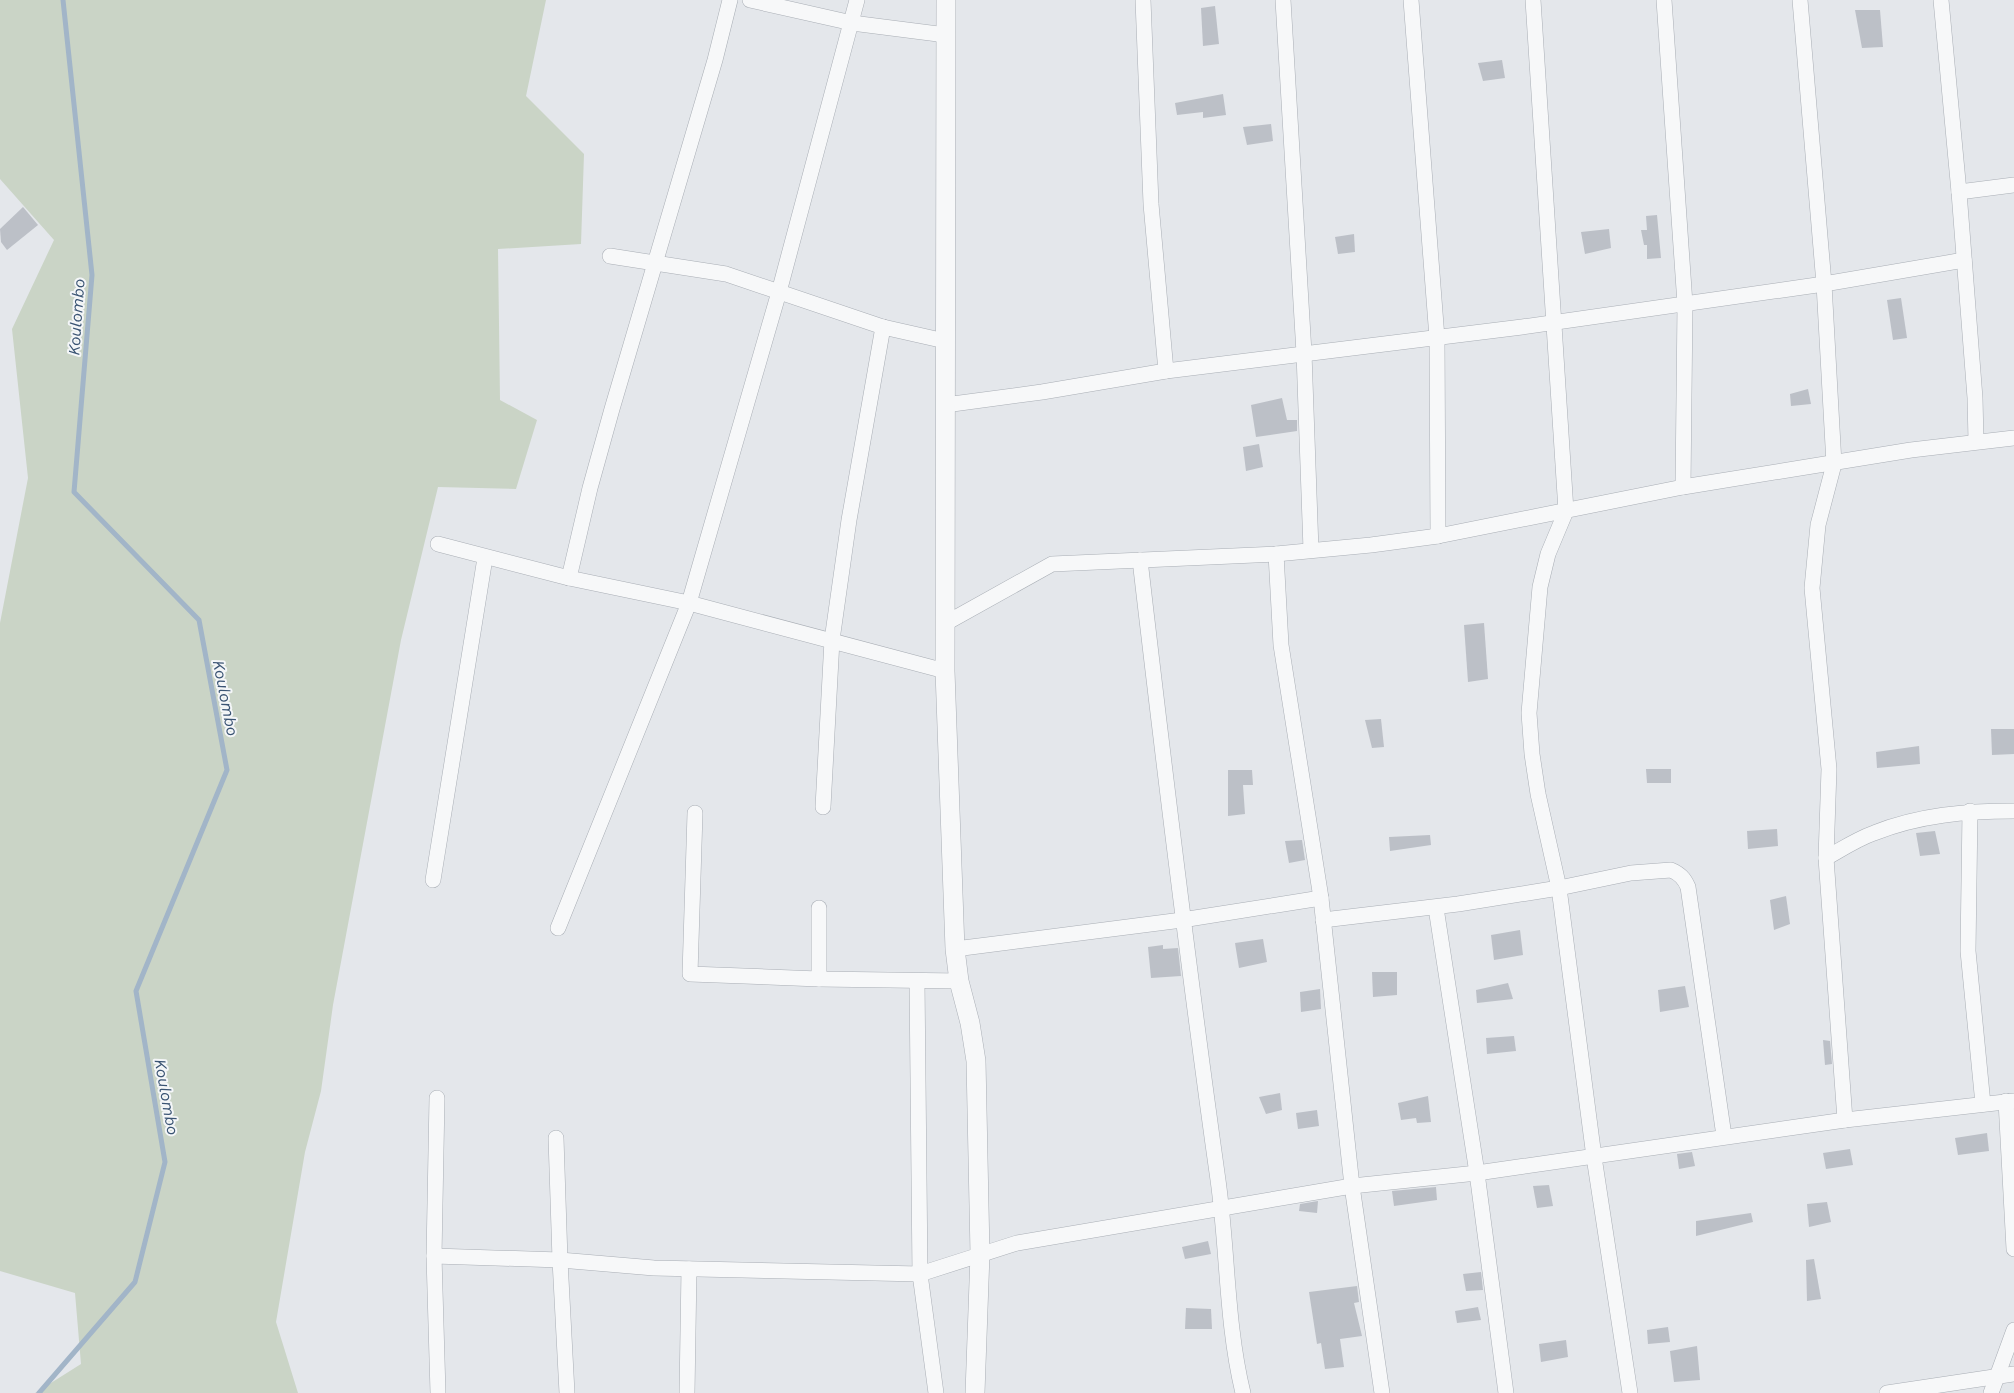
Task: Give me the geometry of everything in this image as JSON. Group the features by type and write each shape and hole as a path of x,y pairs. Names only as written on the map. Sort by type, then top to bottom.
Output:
{"street":[{"path":"569,578 590,488 715,60 730,0"},
{"path":"750,0 852,22 946,35"},
{"path":"558,928 688,603 779,292 857,0"},
{"path":"946,0 945,672 955,949 959,981 970,1023 976,1062 980,1254 975,1393"},
{"path":"1143,0 1151,204 1166,371"},
{"path":"1283,0 1304,353 1311,550"},
{"path":"1411,0 1437,338 1438,536"},
{"path":"1533,0 1566,511 1548,554 1540,587 1529,713 1532,754 1538,794 1559,888 1594,1157 1630,1393"},
{"path":"1664,0 1685,304 1683,487"},
{"path":"1800,0 1824,284 1834,464 1818,524 1812,588 1829,769 1826,858 1844,1120"},
{"path":"1941,0 1959,192 1975,398 1976,441"},
{"path":"1959,192 2014,185"},
{"path":"610,256 726,274 883,327 945,342"},
{"path":"945,405 1042,392 1166,371 1554,323 1824,284 1964,260"},
{"path":"823,807 832,640 857,468 883,327"},
{"path":"946,623 1048,565 1276,554 1438,536 1683,487 1976,441 2014,438"},
{"path":"438,544 485,558 569,578 688,603 832,640 945,672"},
{"path":"1276,554 1281,646 1323,920 1352,1186 1382,1393"},
{"path":"433,880 485,558"},
{"path":"1140,560 1182,920 1222,1207 1234,1357 1243,1393"},
{"path":"1826,858 1873,833 1918,819 1970,811 2014,811"},
{"path":"1970,811 1968,951 1983,1104"},
{"path":"695,813 690,974 819,979 959,981"},
{"path":"1323,920 1436,908 1559,888 1632,873 1671,870 1684,878 1688,887 1724,1136"},
{"path":"955,949 1182,920 1320,898"},
{"path":"819,908 819,979"},
{"path":"1436,908 1477,1173 1506,1393"},
{"path":"917,981 920,1274 936,1393"},
{"path":"437,1098 434,1256 438,1393"},
{"path":"434,1256 560,1260 689,1269 920,1274 1017,1243 1352,1186 1477,1173 1594,1157 1724,1136 2010,1101 2014,1249"},
{"path":"556,1138 567,1393"},
{"path":"687,1393 689,1269"},
{"path":"1991,1393 2014,1330"},
{"path":"1887,1393 1996,1375 2014,1374"}],"green space":[{"path":"0,0 546,0 526,96 584,154 581,244 498,249 500,400 537,420 516,489 438,487 401,640 333,1005 321,1091 305,1152 276,1322 298,1393 35,1393 81,1364 75,1293 0,1271 0,623 28,478 12,329 54,240 0,179"}],"building":[{"path":"1215,6 1219,44 1203,46 1201,8"},
{"path":"1855,10 1880,10 1883,47 1862,48"},
{"path":"1502,60 1505,78 1483,81 1478,63"},
{"path":"1223,94 1226,115 1203,118 1203,112 1177,115 1175,103"},
{"path":"1271,124 1273,141 1247,145 1243,127"},
{"path":"23,207 38,225 7,250 1,242 0,229"},
{"path":"1657,215 1661,258 1647,259 1647,245 1644,245 1641,230 1647,230 1646,216"},
{"path":"1609,229 1611,248 1585,254 1581,232"},
{"path":"1354,234 1355,252 1338,254 1335,237"},
{"path":"1901,298 1907,338 1893,340 1887,300"},
{"path":"1808,389 1811,404 1791,406 1790,394"},
{"path":"1282,398 1287,420 1297,420 1297,431 1256,437 1251,405"},
{"path":"1259,444 1263,467 1246,471 1243,447"},
{"path":"1484,623 1488,679 1468,682 1464,625"},
{"path":"1381,719 1384,747 1372,748 1365,720"},
{"path":"1991,729 2014,729 2014,754 1992,755"},
{"path":"1919,746 1920,764 1877,768 1876,752"},
{"path":"1646,769 1671,769 1671,783 1647,783"},
{"path":"1228,770 1252,770 1253,785 1243,785 1245,814 1228,816"},
{"path":"1777,829 1778,846 1748,849 1747,831"},
{"path":"1935,831 1940,854 1920,856 1916,833"},
{"path":"1430,835 1431,845 1390,851 1389,837"},
{"path":"1302,840 1305,860 1289,863 1285,841"},
{"path":"1786,896 1790,924 1774,930 1770,900"},
{"path":"1520,930 1523,955 1494,960 1491,935"},
{"path":"1263,939 1267,962 1239,968 1235,943"},
{"path":"1163,945 1163,949 1178,948 1181,976 1151,978 1148,947"},
{"path":"1372,972 1397,972 1397,995 1373,997"},
{"path":"1508,983 1513,999 1477,1003 1476,990"},
{"path":"1685,986 1689,1007 1660,1012 1658,990"},
{"path":"1320,989 1321,1009 1301,1012 1300,992"},
{"path":"1514,1036 1516,1051 1487,1054 1486,1038"},
{"path":"1823,1040 1830,1041 1832,1064 1825,1065"},
{"path":"1280,1093 1282,1110 1266,1114 1259,1097"},
{"path":"1428,1096 1431,1122 1417,1123 1416,1118 1401,1120 1398,1103"},
{"path":"1317,1110 1319,1126 1298,1129 1296,1113"},
{"path":"1987,1133 1989,1151 1958,1155 1955,1138"},
{"path":"1850,1149 1853,1165 1826,1169 1823,1153"},
{"path":"1692,1152 1695,1166 1679,1169 1677,1154"},
{"path":"1549,1185 1553,1206 1537,1208 1533,1186"},
{"path":"1436,1187 1437,1200 1394,1206 1392,1191"},
{"path":"1318,1201 1317,1213 1299,1211 1300,1204"},
{"path":"1827,1202 1831,1222 1809,1227 1807,1204"},
{"path":"1751,1213 1753,1222 1696,1236 1696,1221"},
{"path":"1208,1241 1211,1254 1185,1259 1182,1247"},
{"path":"1814,1259 1821,1299 1807,1301 1806,1260"},
{"path":"1481,1272 1483,1290 1466,1291 1463,1274"},
{"path":"1357,1286 1359,1302 1354,1303 1362,1336 1340,1339 1344,1367 1325,1369 1321,1343 1317,1344 1309,1292"},
{"path":"1478,1307 1481,1320 1457,1323 1455,1311"},
{"path":"1186,1308 1211,1309 1212,1329 1185,1329"},
{"path":"1668,1327 1670,1342 1648,1344 1647,1330"},
{"path":"1566,1340 1568,1357 1541,1362 1539,1344"},
{"path":"1697,1346 1700,1380 1674,1382 1670,1351"}],"waterway":[{"name":"Koulombo","path":"39,1393 135,1282 165,1162 136,991 227,770 199,620 74,492 92,275 63,0"}]}
